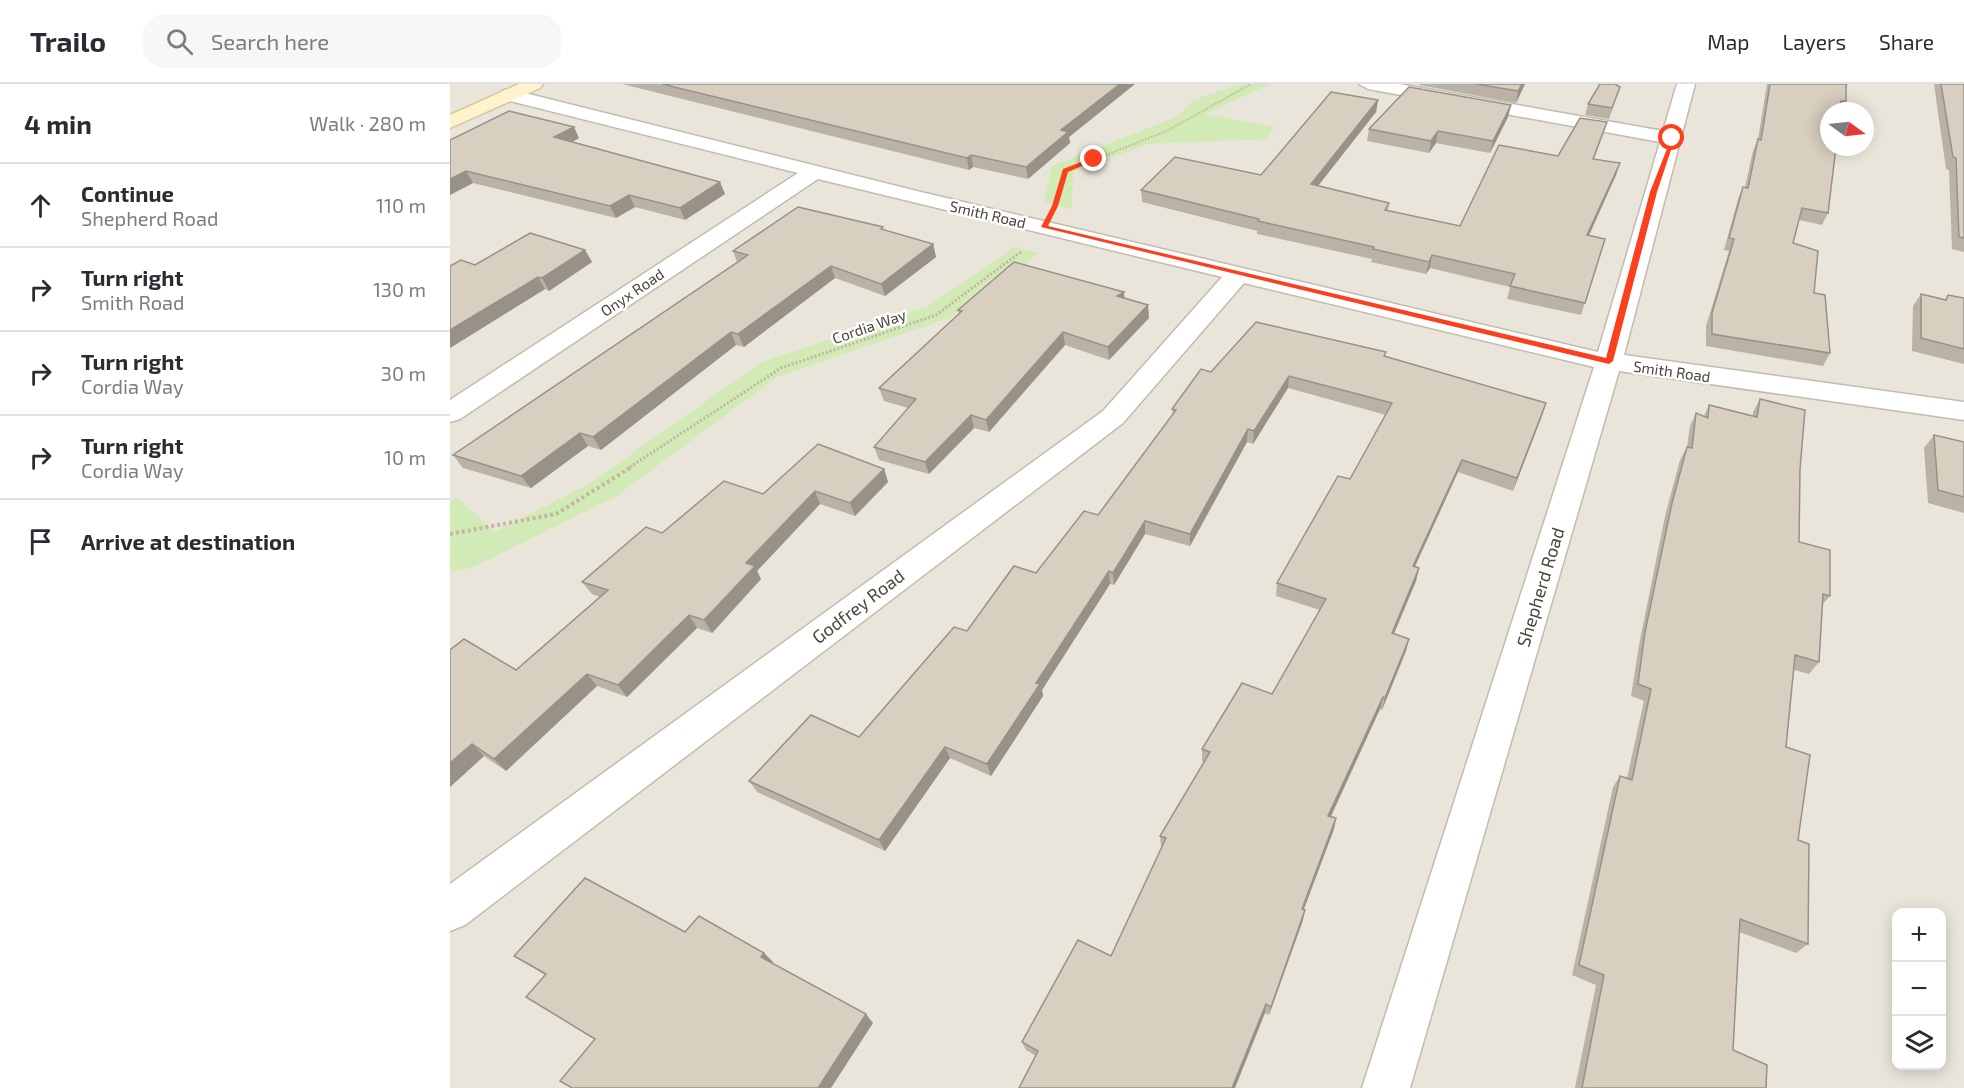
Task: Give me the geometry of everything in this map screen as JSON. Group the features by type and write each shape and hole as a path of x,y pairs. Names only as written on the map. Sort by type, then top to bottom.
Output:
{"street":[{"path":"450,122 534,84"},
{"path":"1368,84 1672,138"},
{"name":"Shepherd Road","path":"1386,1088 1609,361 1654,192 1672,138 1686,84"},
{"name":"Smith Road","path":"509,95 814,172 1609,361 1964,411"},
{"name":"Onyx Road","path":"450,413 814,172"},
{"name":"Godfrey Road","path":"450,910 1113,417 1239,273"}],"path":[{"name":"Cordia Way","path":"450,534 556,514 678,437 781,368 936,315 1023,251 1045,227 1055,206 1065,171 1167,131 1251,84"}],"shaded area":[{"path":"450,84 1964,84 1964,1088 450,1088"}],"green space":[{"path":"1240,84 1270,84 1205,114 1275,127 1266,139 1148,144 1073,172 1072,209 1044,202 1052,166 1179,116 1193,100"},
{"path":"1015,247 1039,253 952,317 777,377 615,497 471,568 450,572 450,500 458,498 495,532 589,484 760,363 928,306"}],"building":[{"path":"662,84 1120,84 1061,130 1068,132 1026,167 971,155 967,158"},
{"path":"1476,84 1522,84 1518,91"},
{"path":"1600,84 1615,84 1620,87 1612,108 1588,104"},
{"path":"1770,84 1846,84 1846,101 1820,102 1820,156 1835,156 1828,213 1802,208 1793,243 1818,251 1814,293 1825,295 1830,353 1712,334 1712,313 1734,239 1729,238 1743,187 1748,188 1758,139 1761,140"},
{"path":"1941,84 1964,84 1964,238 1959,237 1956,158 1953,157"},
{"path":"1409,87 1511,105 1493,141 1438,131 1431,141 1369,129"},
{"path":"1331,92 1378,100 1311,184 1389,203 1385,210 1460,226 1499,145 1558,156 1580,118 1607,122 1593,159 1620,163 1587,235 1605,239 1585,303 1510,286 1515,274 1432,255 1429,262 1141,190 1175,157 1261,175"},
{"path":"509,111 574,127 554,137 720,182 680,208 629,195 610,206 466,171 450,179 450,140"},
{"path":"798,207 883,227 881,229 933,244 881,284 831,266 738,334 731,332 593,437 580,433 521,476 453,455 748,255 733,251"},
{"path":"530,233 585,250 542,278 538,277 450,330 450,266 461,260 475,265"},
{"path":"1014,262 1124,292 1117,296 1148,305 1108,347 1063,332 986,420 971,415 925,462 874,447 916,399 879,388 962,311 958,310"},
{"path":"1921,294 1946,300 1948,295 1964,298 1964,349 1921,338"},
{"path":"1256,322 1386,352 1384,356 1546,403 1517,478 1462,460 1413,566 1419,568 1392,633 1409,639 1385,698 1383,697 1328,816 1336,818 1302,909 1305,910 1271,1007 1266,1004 1232,1088 1019,1088 1038,1051 1022,1042 1078,940 1111,956 1166,838 1160,836 1210,752 1202,749 1242,683 1272,694 1326,599 1277,583 1338,476 1350,479 1392,403 1289,376 1254,431 1248,429 1190,534 1145,521 1113,573 1109,571 1036,683 1040,684 987,764 945,747 879,840 749,781 811,715 859,737 954,627 967,631 1014,566 1036,573 1084,511 1098,515 1176,410 1172,409 1201,369 1211,372"},
{"path":"1760,399 1805,410 1800,469 1799,542 1830,550 1830,596 1823,594 1819,662 1795,655 1786,747 1810,755 1798,840 1809,844 1808,944 1740,919 1733,1050 1767,1065 1766,1088 1582,1088 1604,975 1579,965 1620,776 1632,780 1651,689 1638,684 1645,632 1672,503 1687,447 1692,448 1696,413 1708,418 1709,405 1757,417"},
{"path":"1934,435 1964,442 1964,497 1938,490"},
{"path":"818,444 884,469 850,503 815,491 746,563 755,566 704,620 689,615 618,685 587,674 494,759 472,744 450,763 450,650 464,639 516,670 608,590 582,582 646,527 662,533 724,481 763,494"},
{"path":"585,878 685,932 699,916 764,953 761,957 866,1014 818,1088 572,1088 560,1081 595,1039 526,997 546,974 514,956"}],"route":[{"path":"1094,159 1065,171 1055,206 1045,227 1609,361 1654,192 1672,138"}]}
